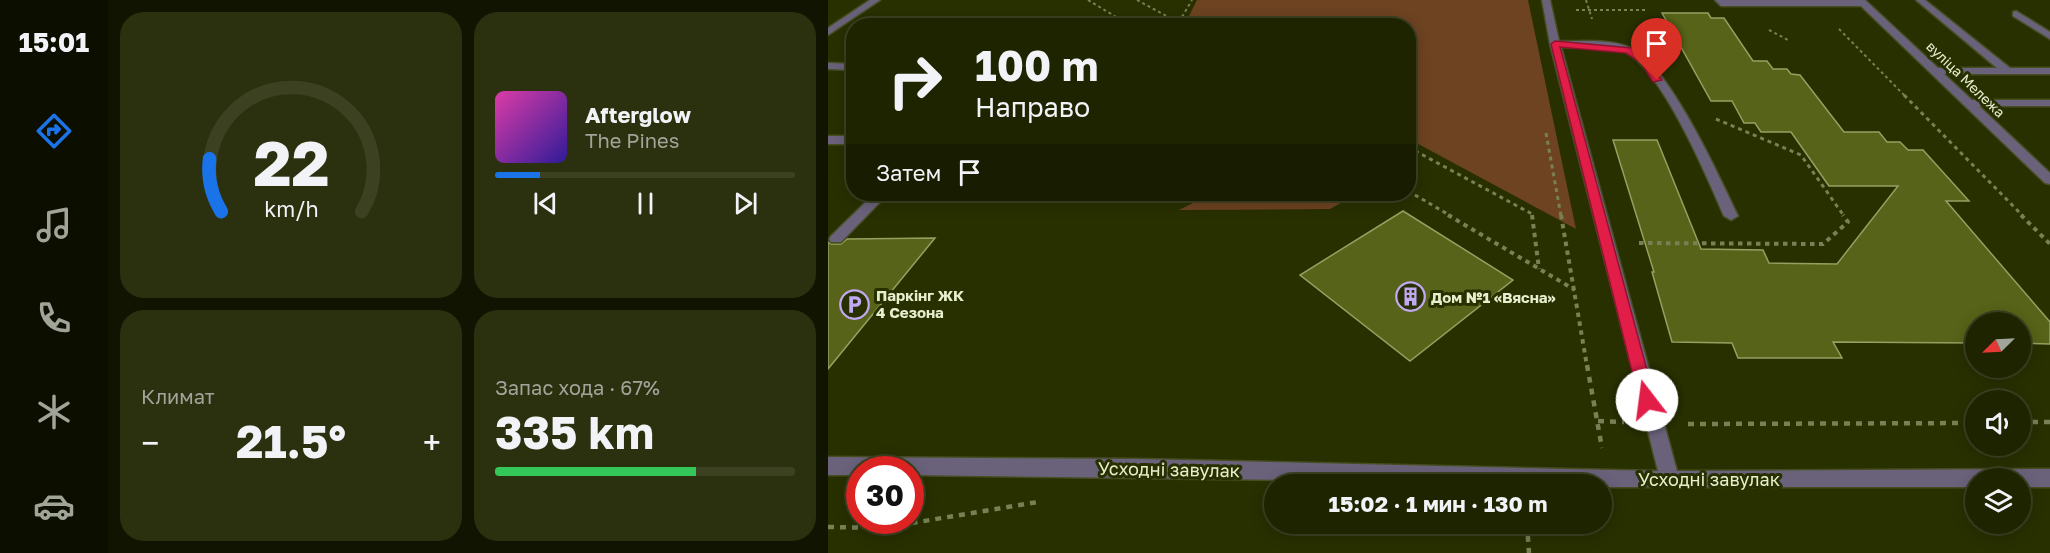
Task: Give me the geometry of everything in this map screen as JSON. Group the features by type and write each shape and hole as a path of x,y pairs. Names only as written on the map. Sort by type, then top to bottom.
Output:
{"street":[{"path":"849,18 876,0"},
{"path":"1546,0 1555,44 1653,423 1670,480"},
{"path":"1719,0 1721,3 1862,1"},
{"path":"1920,0 2007,71"},
{"name":"вуліца Мележа","path":"1862,1 2050,180"},
{"path":"2016,14 2050,36"},
{"path":"828,32 846,20"},
{"path":"1555,44 1629,50 1644,61 1695,139 1731,216"},
{"path":"828,66 846,67"},
{"path":"1935,71 2050,71"},
{"path":"1969,103 2050,103"},
{"path":"2036,103 2050,115"},
{"path":"828,140 846,141"},
{"path":"836,239 874,201"},
{"name":"Усходні завулак","path":"828,466 1138,468 1394,474"},
{"name":"Усходні завулак","path":"1612,479 2050,478"}],"path":[{"path":"1088,0 1118,18"},
{"path":"1137,0 1171,18"},
{"path":"1181,18 1192,0"},
{"path":"1586,0 1589,10"},
{"path":"1814,3 2050,244"},
{"path":"1573,9 1646,10"},
{"path":"1545,128 1576,290 1606,474"},
{"path":"1416,151 1532,214 1539,269"},
{"path":"1416,196 1576,290"},
{"path":"1598,421 1965,423"},
{"path":"2031,422 2050,422"},
{"path":"828,527 882,528 1049,500"},
{"path":"1528,534 1529,553"}],"shaded area":[{"path":"1197,0 1528,0 1576,229 1416,143 1416,18 1188,18"},
{"path":"1197,201 1344,201 1330,209 1179,210"}],"building":[{"path":"1662,13 1708,13 1711,18 1724,18 1753,61 1767,61 1773,69 1787,69 1791,74 1800,75 1844,132 1879,132 1887,142 1900,142 1908,150 1923,150 1969,201 1946,201 2050,322 2050,344 2031,343 2031,312 1965,312 1965,343 1833,342 1842,358 1738,358 1732,343 1672,342 1652,272 1654,272 1613,140 1657,140 1701,249 1763,250 1769,263 1837,264 1898,186 1829,186 1791,132 1761,132 1755,123 1744,123 1732,101 1711,101"},
{"name":"Дом №1 «Вясна»","path":"1403,211 1513,280 1410,361 1300,275"},
{"name":"Паркінг ЖК 4 Сезона","path":"935,238 828,369 828,242 841,244 847,239"}],"place":[{"name":"Дом №1 «Вясна»","path":"1410,297"},
{"name":"Паркінг ЖК 4 Сезона","path":"855,304"}],"route":[{"path":"1647,400 1555,44 1629,50 1644,61 1657,80"}]}
